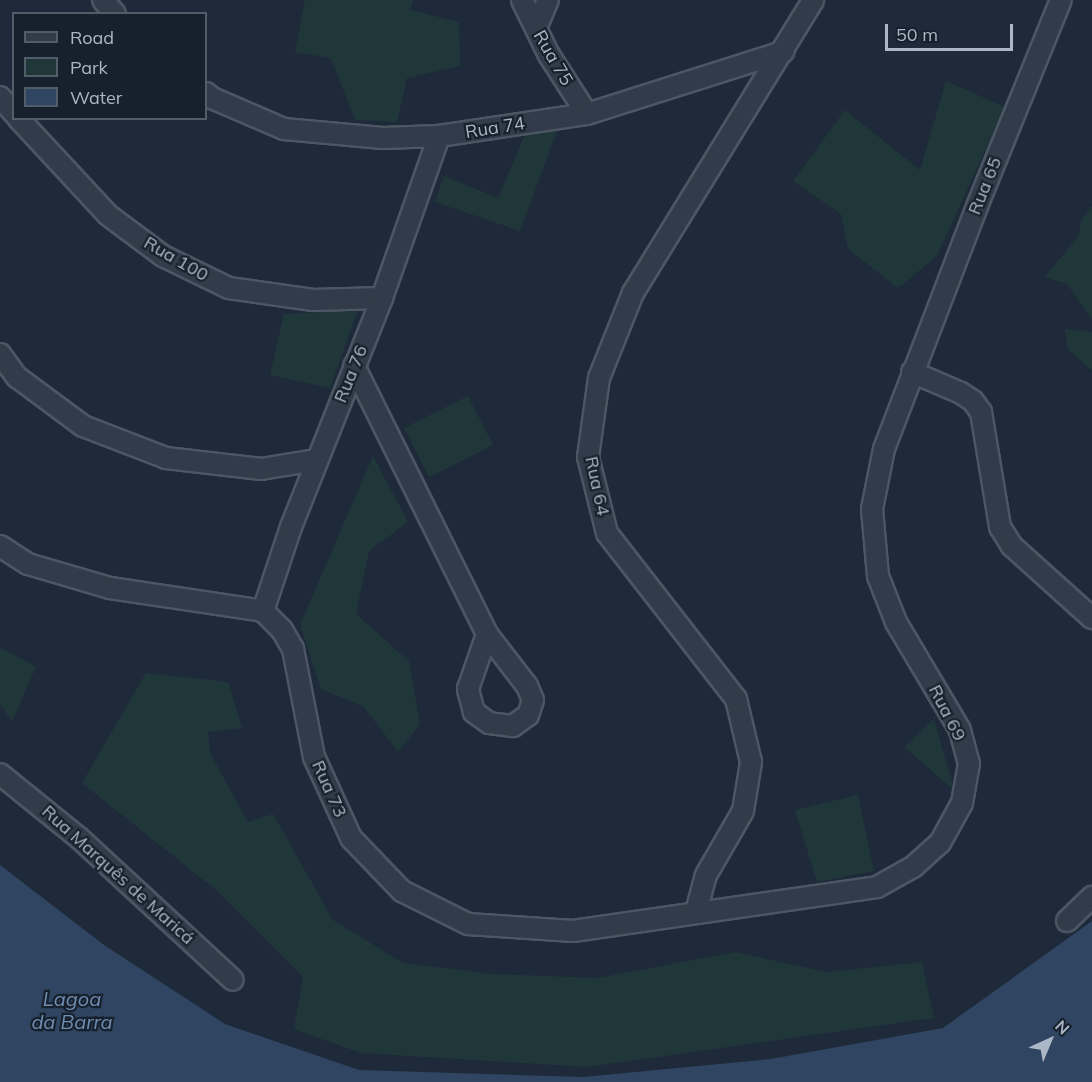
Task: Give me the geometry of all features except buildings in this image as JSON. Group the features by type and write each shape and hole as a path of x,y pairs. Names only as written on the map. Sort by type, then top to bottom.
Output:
{"street":[{"path":"103,0 113,12"},
{"name":"Rua 75","path":"522,0 549,56 587,114"},
{"path":"536,28 548,0"},
{"name":"Rua 64","path":"696,912 706,875 743,811 751,762 736,699 607,533 588,457 599,378 633,293 813,0"},
{"name":"Rua 65","path":"912,372 1061,0"},
{"name":"Rua 74","path":"207,94 284,129 383,138 439,136 587,114 783,52"},
{"path":"0,97 12,111"},
{"name":"Rua 100","path":"20,120 108,215 163,256 183,266 229,288 314,300 382,298"},
{"name":"Rua 76","path":"263,611 291,527 382,298 439,136"},
{"path":"0,354 17,377 83,426 166,458 261,469 317,460"},
{"path":"354,366 487,634"},
{"path":"912,372 961,393 973,401 981,412 1000,527 1012,546 1092,618"},
{"name":"Rua 69","path":"696,912 877,887 913,867 940,843 962,803 969,764 960,730 896,622 878,576 872,509 884,450 912,372"},
{"path":"0,546 28,564 110,588 263,611"},
{"name":"Rua 73","path":"263,611 282,630 293,649 314,757 351,838 402,891 468,924 573,931 696,912"},
{"name":"Rua Marquês de Maricá","path":"0,774 80,838 233,980"},
{"path":"1067,921 1092,897"}],"green space":[{"path":"305,0 413,0 410,10 459,22 460,66 407,78 397,122 355,120 331,58 295,52"},
{"path":"946,81 1005,107 937,256 898,288 848,249 841,214 793,181 845,110 920,170"},
{"path":"558,128 520,231 435,202 444,176 498,198 527,130"},
{"path":"1092,206 1092,319 1067,284 1045,277 1079,235 1081,220"},
{"path":"358,310 330,388 270,375 284,314"},
{"path":"1065,329 1092,332 1092,370 1068,350"},
{"path":"468,396 493,445 429,477 404,428"},
{"path":"373,456 408,522 369,551 356,614 409,661 420,724 398,752 364,707 321,689 300,625"},
{"path":"0,647 36,667 12,721 0,704"},
{"path":"146,673 228,682 242,728 208,732 210,753 248,822 273,814 333,920 403,963 493,974 598,978 735,952 826,972 922,962 934,1018 587,1067 361,1053 294,1029 303,977 215,889 82,783"},
{"path":"934,719 954,790 904,747"},
{"path":"858,795 874,871 817,882 795,810"}],"water":[{"name":"Lagoa da Barra","path":"0,865 104,945 225,1024 359,1070 583,1077 771,1059 943,1028 1092,921 1092,1082 0,1082"}]}
